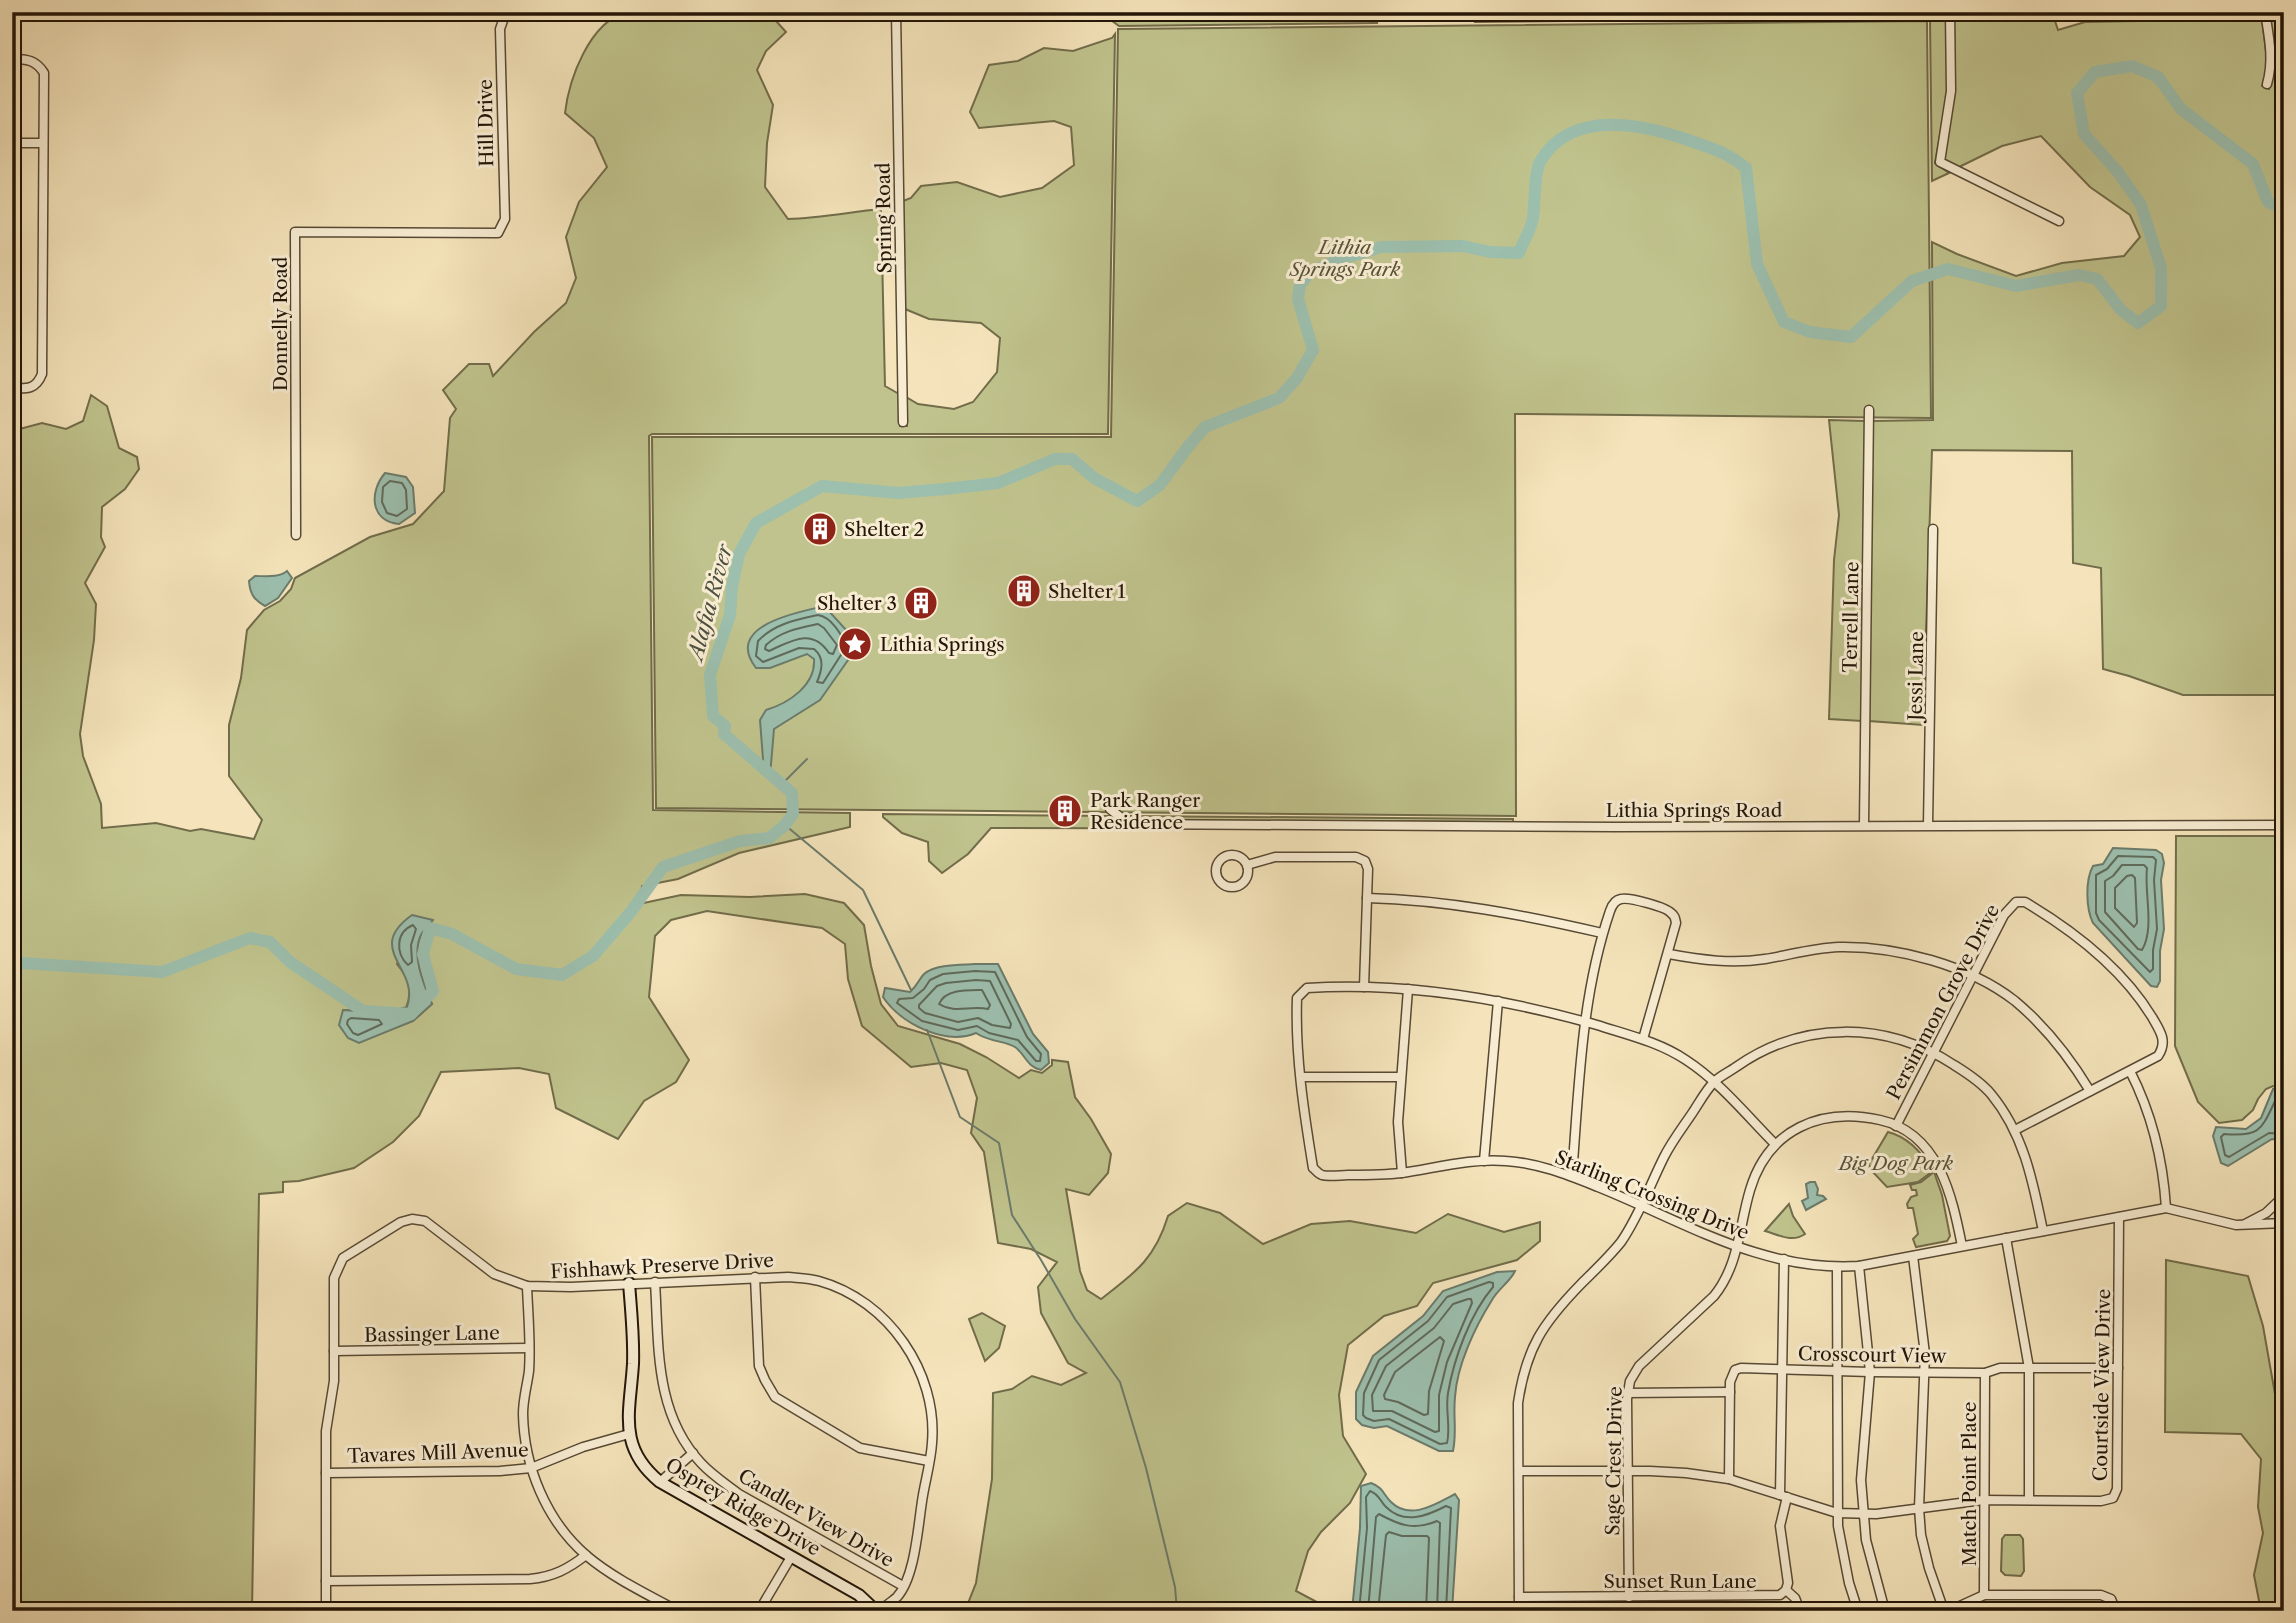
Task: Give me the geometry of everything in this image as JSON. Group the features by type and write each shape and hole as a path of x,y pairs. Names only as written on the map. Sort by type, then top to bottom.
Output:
{"street":[{"name":"Hill Drive","path":"498,233 505,219 500,29 506,12"},
{"name":"Spring Road","path":"896,12 903,422"},
{"path":"1951,12 1951,91 1940,162 2059,221"},
{"path":"2265,12 2271,57 2267,84"},
{"path":"12,59 26,59 39,64 44,73 42,374 39,383 31,389 12,388"},
{"path":"12,143 43,143"},
{"name":"Donnelly Road","path":"296,535 295,232 498,233"},
{"name":"Terrell Lane","path":"1864,825 1869,410"},
{"name":"Jessi Lane","path":"1928,825 1933,528"},
{"name":"Lithia Springs Road","path":"1110,809 1129,824 1603,827 2284,825"},
{"path":"1227,856 1237,856 1247,865 1247,876 1238,886 1226,886 1217,876 1218,863 1227,856"},
{"path":"1247,865 1275,857 1356,857 1365,861 1368,869 1364,987"},
{"path":"1367,898 1474,906 1602,933"},
{"path":"1572,1176 1585,1022 1602,933 1612,906 1618,900 1627,899 1667,909 1676,923 1643,1039"},
{"name":"Persimmon Grove Drive","path":"1896,1126 2010,906 2016,902 2025,902 2051,917 2093,949 2121,977 2143,1002 2163,1040 2163,1049 2158,1056 2015,1130"},
{"path":"1669,954 1732,961 1839,947 1877,949 1956,968 2014,1000 2037,1022 2090,1091"},
{"name":"Starling Crossing Drive","path":"1775,1144 1714,1082 1685,1059 1643,1039 1534,1007 1408,989 1307,988 1297,998 1301,1077 1313,1168 1322,1175 1402,1173 1484,1161 1536,1165 1572,1176 1642,1204 1738,1248 1763,1256 1837,1267 1859,1266 2166,1208 2217,1222 2242,1225 2284,1223"},
{"path":"1402,1173 1398,1122 1408,989"},
{"path":"1484,1161 1498,1001"},
{"path":"1519,1611 1518,1403 1525,1367 1539,1333 1612,1253 1642,1204 1666,1154 1714,1082 1757,1052 1796,1038 1835,1031 1871,1032 1905,1040 1935,1052 1969,1074 1990,1093 2015,1130 2033,1179 2043,1231"},
{"path":"2130,1071 2158,1144 2166,1208"},
{"path":"1301,1077 1400,1077"},
{"name":"Sage Crest Drive","path":"1629,1597 1627,1393 1630,1381 1639,1366 1719,1289 1728,1276 1738,1248 1750,1188 1775,1144 1799,1126 1828,1117 1858,1116 1896,1126 1930,1152 1945,1175 1962,1246"},
{"path":"2242,1225 2266,1213 2284,1196"},
{"name":"Courtside View Drive","path":"1520,1471 1686,1473 1729,1479 1837,1513 1864,1514 1983,1500 2101,1502 2113,1498 2117,1489 2119,1217"},
{"name":"Fishhawk Preserve Drive","path":"326,1611 326,1432 334,1381 334,1278 338,1264 348,1254 401,1222 412,1219 425,1221 494,1274 527,1286 788,1277 819,1281 865,1303 892,1326 913,1357 926,1390 932,1417 932,1442 910,1571 897,1597 878,1611"},
{"path":"2006,1238 2029,1368 2029,1500"},
{"path":"1913,1256 1925,1372 1919,1508 1921,1535 1929,1569 1946,1611 1984,1595 2101,1595 2111,1599 2116,1611"},
{"path":"1784,1259 1784,1496 1780,1526 1788,1579 1786,1590 1795,1598 1800,1611"},
{"path":"1859,1266 1870,1372 1861,1480 1872,1567 1885,1611"},
{"path":"1837,1267 1837,1513 1842,1551 1858,1611"},
{"path":"755,1277 759,1366 775,1397 860,1448 929,1461"},
{"name":"Candler View Drive","path":"655,1282 665,1401 674,1424 692,1453 715,1476 739,1494 903,1586"},
{"name":"Osprey Ridge Drive","path":"629,1283 633,1363 628,1410 629,1434 632,1446 648,1472 660,1482 859,1595 878,1611"},
{"path":"527,1286 529,1348 523,1414 531,1468 540,1493 554,1518 586,1555 614,1575 678,1611"},
{"name":"Bassinger Lane","path":"334,1351 529,1348"},
{"name":"Crosscourt View","path":"1730,1392 1730,1382 1735,1370 1741,1368 1985,1373 2000,1368 2118,1368"},
{"name":"Match Point Place","path":"1984,1595 1985,1373"},
{"path":"1627,1393 1730,1392 1729,1479"},
{"name":"Tavares Mill Avenue","path":"326,1473 500,1471 531,1468 583,1447 629,1434"},
{"path":"660,1482 692,1453"},
{"path":"326,1581 550,1577 570,1568 586,1555"},
{"path":"759,1611 791,1557"},
{"name":"Sunset Run Lane","path":"1519,1597 1775,1596 1786,1590"}],"green space":[{"path":"626,12 768,12 786,32 766,51 757,70 773,105 767,143 765,187 788,219 881,209 885,386 899,394 900,426 907,426 906,397 918,404 954,409 973,402 997,372 1000,338 981,323 929,319 905,309 903,201 911,198 921,186 957,182 1000,197 1042,188 1074,165 1071,127 1054,121 979,128 970,112 989,65 1018,61 1044,48 1073,51 1112,38 1115,34 1108,434 649,436 653,810 850,813 850,827 739,853 678,879 642,886 639,904 681,895 750,897 805,894 844,903 864,925 881,1004 898,1026 960,1044 1019,1078 1031,1070 1042,1073 1052,1065 1052,1060 1068,1062 1075,1097 1111,1154 1108,1173 1089,1195 1066,1189 1080,1271 1087,1290 1101,1299 1142,1264 1157,1243 1168,1216 1187,1203 1220,1213 1263,1244 1311,1224 1350,1221 1416,1233 1448,1214 1504,1232 1540,1222 1540,1241 1517,1260 1433,1283 1417,1306 1384,1316 1348,1345 1339,1395 1343,1436 1366,1474 1350,1503 1321,1532 1308,1551 1296,1591 1328,1608 1341,1611 965,1611 976,1583 992,1479 993,1393 1012,1389 1032,1376 1061,1385 1086,1373 1068,1363 1041,1313 1038,1287 1057,1262 1031,1249 998,1243 984,1152 971,1133 977,1098 967,1070 941,1063 911,1067 862,1026 848,979 845,944 822,928 707,911 671,920 655,936 649,997 689,1060 676,1082 644,1101 618,1139 556,1108 549,1074 519,1068 441,1072 419,1116 393,1142 354,1168 299,1181 283,1182 283,1192 259,1194 252,1611 12,1611 12,431 42,423 66,429 83,421 91,395 107,406 119,448 137,457 139,469 125,489 102,507 101,537 105,547 85,583 96,604 94,640 80,734 83,756 101,804 102,828 156,823 190,831 201,829 254,839 262,820 229,776 229,725 241,678 247,630 264,610 280,601 291,589 295,578 370,537 413,524 444,491 450,418 456,409 443,390 469,364 489,364 493,376 534,332 566,303 576,278 566,237 579,202 607,167 594,138 565,113 567,99 583,54 601,28","holes":["412,916 432,920 422,933 417,950 425,988 432,1004 413,1021 395,1028 343,1010 386,1013 406,1008 409,985 397,964"]},
{"path":"1100,12 1350,12 1351,17 1378,23 1119,26"},
{"path":"1503,12 1947,12 1948,91 1935,163 1949,173 1932,181 1930,21 1927,17 1474,22"},
{"path":"1954,12 2052,12 2058,30 2085,22 2138,21 2148,12 2261,12 2268,68 2262,86 2269,89 2274,60 2268,12 2284,12 2284,695 2183,695 2103,669 2101,568 2073,563 2072,451 1932,450 1923,725 1869,721 1872,421 1933,420 1932,242 2016,276 2062,263 2124,256 2140,237 2130,215 2090,187 2041,136 2002,146 1957,168 1943,160 1955,92"},
{"name":"Lithia Springs Park","path":"1927,21 1931,418 1515,414 1516,816 656,808 652,437 1111,437 1118,29"},
{"path":"1829,420 1865,421 1862,721 1829,719 1834,560 1839,515"},
{"path":"883,814 1113,816 1127,827 1316,829 991,828 968,854 942,873 929,861 928,842 902,833 883,817"},
{"path":"1125,816 1513,819 1513,822 1130,820"},
{"path":"2176,836 2284,836 2284,1089 2273,1086 2266,1089 2253,1110 2242,1120 2219,1123 2198,1102 2175,1046"},
{"name":"Big Dog Park","path":"1888,1132 1914,1147 1933,1171 1918,1182 1887,1187 1870,1169 1869,1164"},
{"path":"1934,1172 1942,1195 1950,1236 1947,1241 1916,1247 1913,1239 1918,1234 1913,1208 1908,1208 1907,1204 1911,1197 1917,1195 1910,1185 1921,1182"},
{"path":"1789,1204 1793,1216 1805,1234 1790,1238 1765,1231"},
{"path":"2166,1260 2248,1276 2263,1326 2284,1445 2284,1611 2261,1611 2254,1575 2263,1533 2258,1507 2261,1459 2241,1434 2165,1432"},
{"path":"982,1313 1005,1326 999,1348 985,1361 969,1319"},
{"path":"2005,1535 2020,1535 2023,1539 2024,1571 2021,1576 2005,1575 2001,1571 2002,1539"}],"water":[{"path":"385,473 406,477 413,487 415,513 399,524 382,517 375,504 376,489"},
{"path":"287,571 292,578 278,598 265,606 255,599 249,581 255,576 276,576"},
{"path":"816,608 827,609 848,632 853,642 853,653 820,700 774,729 770,776 764,772 760,720 766,710 792,698 806,685 811,677 814,659 807,654 770,668 756,668 749,654 749,643 755,633 765,625 791,614"},
{"path":"2113,848 2156,850 2162,854 2164,929 2160,951 2160,981 2157,987 2151,986 2093,923 2091,917 2087,894 2090,872 2093,866 2103,864"},
{"path":"412,915 433,920 422,933 417,950 425,988 432,1004 413,1021 359,1043 348,1038 339,1025 343,1010 386,1013 407,1007 407,981 396,960 393,939 398,927"},
{"path":"998,964 1033,1034 1048,1052 1049,1063 1041,1070 1032,1066 1011,1045 976,1033 951,1037 924,1030 900,1015 883,997 885,988 910,992 924,974 935,968"},
{"path":"2273,1089 2284,1092 2284,1144 2272,1139 2228,1166 2221,1163 2213,1136 2216,1127 2246,1129 2261,1118"},
{"path":"1815,1182 1817,1195 1826,1199 1806,1210 1802,1201 1808,1198 1806,1184"},
{"path":"1515,1271 1486,1311 1463,1359 1456,1385 1453,1451 1439,1451 1387,1426 1374,1428 1362,1425 1356,1419 1356,1392 1373,1356 1423,1316 1443,1291 1497,1272"},
{"path":"1371,1483 1381,1489 1398,1508 1406,1510 1423,1509 1455,1494 1459,1500 1452,1611 1352,1611 1361,1486"}],"waterway":[{"name":"Alafia River","path":"12,965 21,963 162,972 250,938 270,942 290,962 363,1011 411,1014 433,991 423,954 430,928 452,934 516,969 562,975 593,956 630,913 663,867 740,841 769,838 785,825 793,814 792,793 724,734 725,726 713,716 710,675 730,615 732,587 739,554 756,523 822,486 898,493 998,483 1055,459 1072,459 1094,478 1137,501 1160,485 1205,427 1279,398 1297,378 1313,350 1298,299 1300,285 1310,272 1381,247 1463,246 1490,252 1519,253 1531,227 1536,179 1541,160 1555,144 1571,133 1589,127 1609,125 1650,129 1712,148 1739,162 1746,168 1757,264 1784,322 1810,332 1851,337 1912,281 1948,269 2016,286 2079,275 2097,279 2121,310 2138,323 2161,306 2161,268 2141,205 2118,172 2084,134 2077,93 2095,72 2132,66 2158,77 2181,109 2253,164 2268,202 2284,210"},
{"path":"782,784 807,759"},
{"path":"785,825 863,890 911,990"},
{"path":"927,1030 960,1117 999,1143 1012,1215 1075,1319 1120,1382 1146,1468 1175,1587 1177,1611"}],"place":[{"name":"Shelter 2","path":"820,529"},
{"name":"Shelter 1","path":"1024,591"},
{"name":"Shelter 3","path":"921,603"},
{"name":"Lithia Springs","path":"855,644"},
{"name":"Park Ranger Residence","path":"1065,811"}]}
